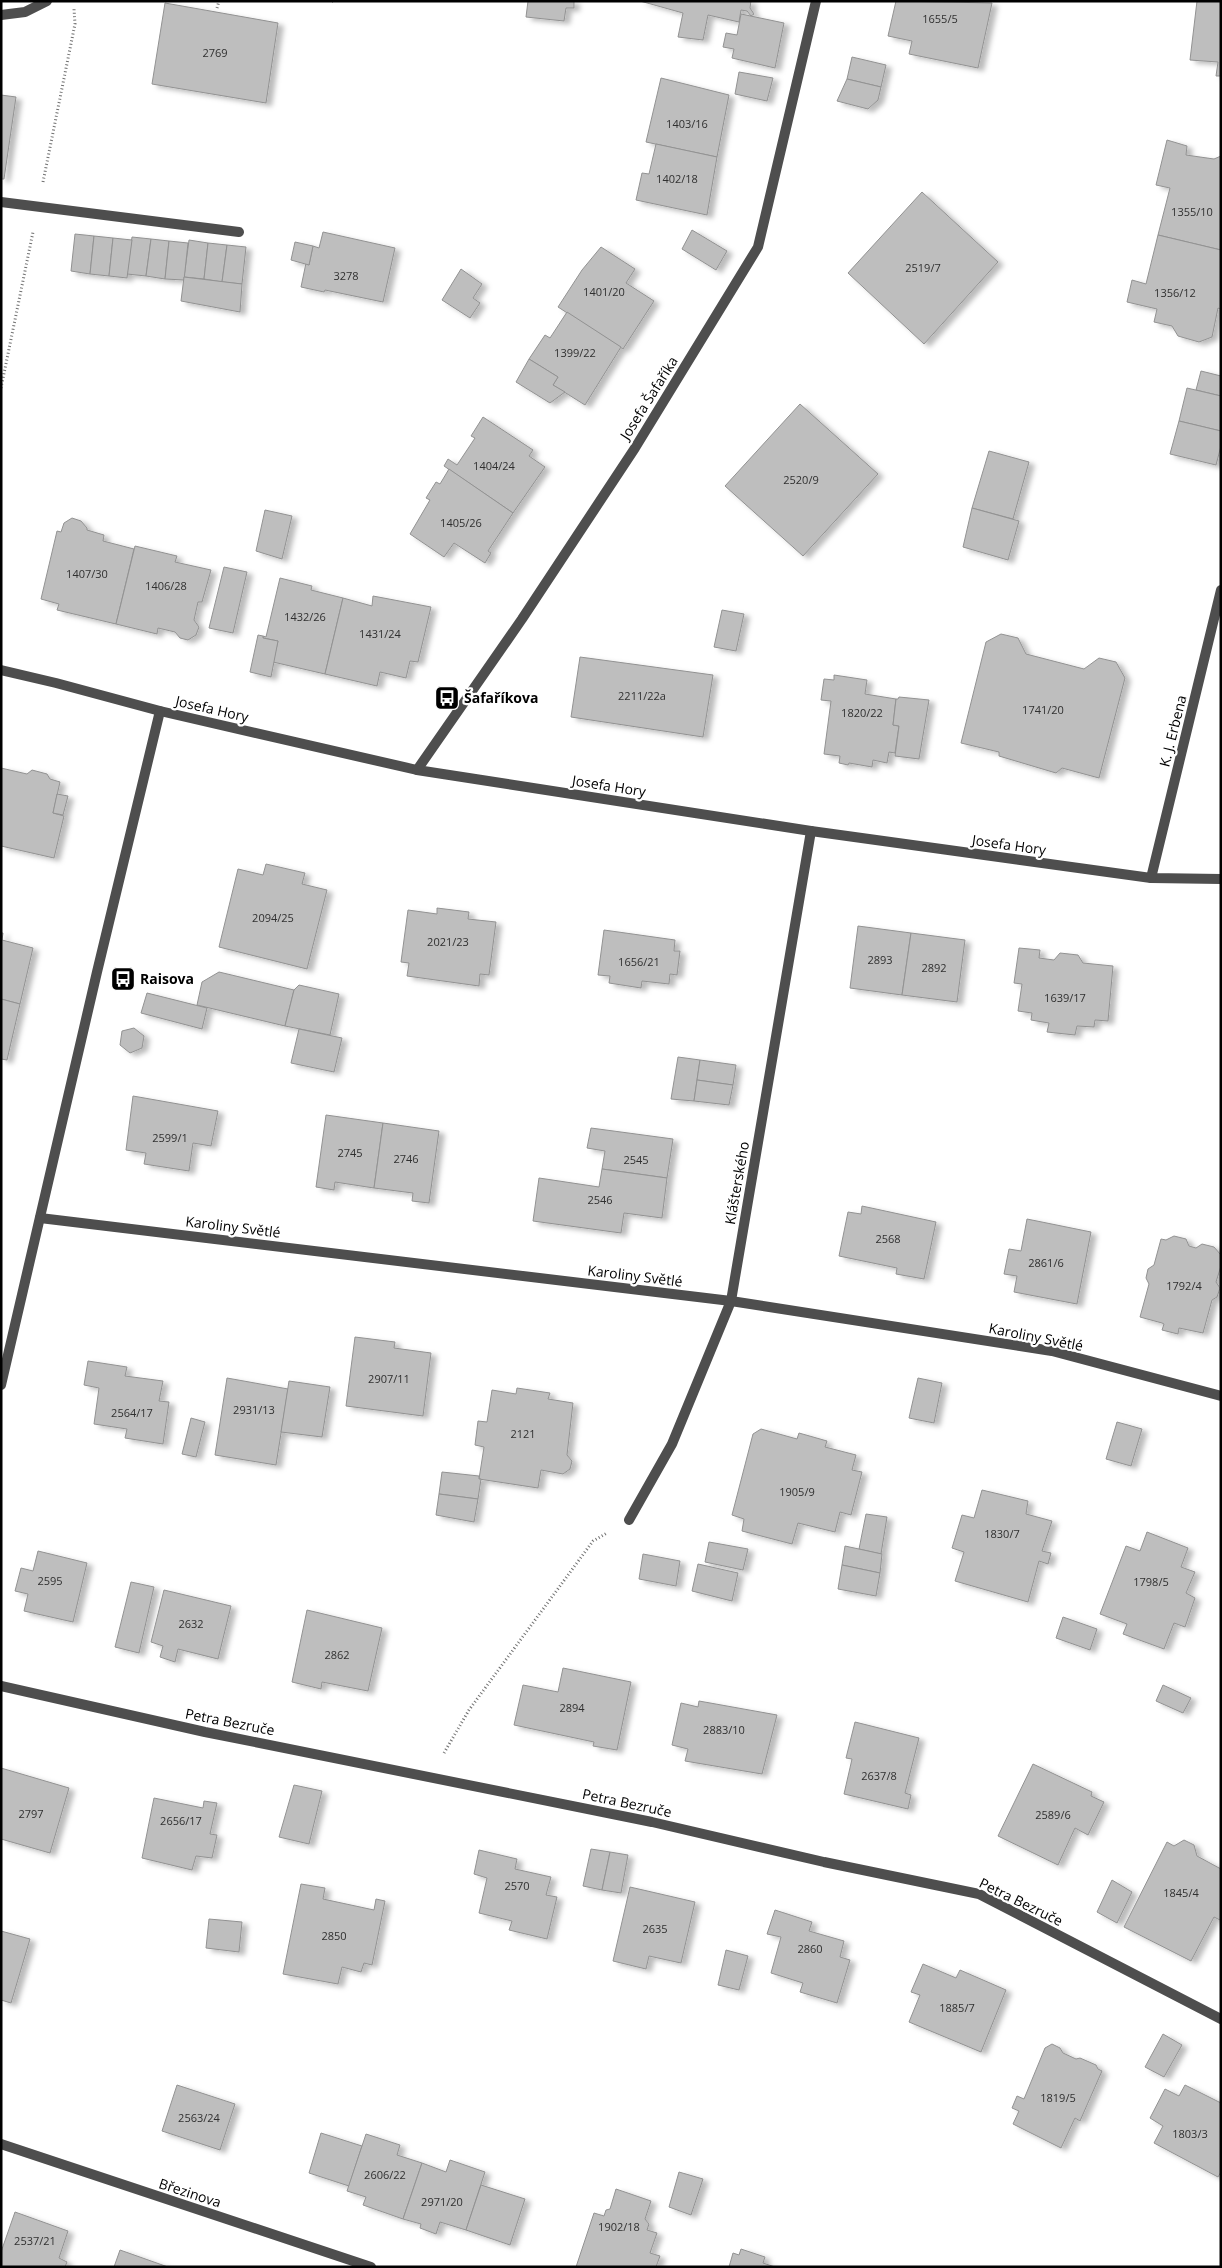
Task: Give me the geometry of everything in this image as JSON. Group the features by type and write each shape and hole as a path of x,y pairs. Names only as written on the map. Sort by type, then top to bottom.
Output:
{"street":[{"path":"1,15 25,12 47,1"},
{"name":"Josefa Šafaříka","path":"417,770 522,619 634,448 758,247 816,1"},
{"path":"1,202 239,232"},
{"name":"K. J. Erbena","path":"1152,878 1221,590"},
{"name":"Josefa Hory","path":"1,670 160,711 417,770 811,831 1152,878 1221,879"},
{"path":"1,1385 96,972 160,711"},
{"name":"Klášterského","path":"629,1520 672,1444 731,1301 811,831"},
{"name":"Karoliny Světlé","path":"40,1218 731,1301 1052,1351 1221,1396"},
{"name":"Petra Bezruče","path":"1,1686 205,1732 652,1822 824,1862 979,1894 1221,2020"},
{"name":"Březinova","path":"1,2144 370,2267"}],"path":[{"path":"217,8 219,1"},
{"path":"431,1776 469,1710 593,1541 629,1520"}],"building":[{"path":"528,1 574,1 574,8 566,8 564,21 526,17"},
{"path":"640,1 751,1 750,8 754,14 751,16 747,11 741,10 739,22 708,15 703,40 678,37 683,13"},
{"path":"896,1 992,3 978,68 909,54 912,41 888,36"},
{"path":"1197,1 1221,1 1221,76 1216,76 1218,62 1190,60"},
{"path":"165,3 278,23 266,103 152,84"},
{"path":"741,14 784,23 775,68 732,58 734,49 723,47 726,33 737,35"},
{"path":"852,57 886,65 881,87 847,79"},
{"path":"739,72 773,78 767,101 735,94"},
{"path":"661,78 729,95 717,157 646,142"},
{"path":"847,79 881,87 878,100 868,109 837,101"},
{"path":"1,95 16,97 4,179 1,179"},
{"path":"1167,140 1187,146 1186,155 1214,159 1221,156 1221,250 1158,235 1170,188 1156,185"},
{"path":"656,144 717,157 707,215 636,200 642,173 649,174"},
{"path":"922,192 998,262 924,344 848,273"},
{"path":"692,230 727,251 716,270 682,249"},
{"path":"323,232 395,248 383,302 301,287 306,263 309,265 313,246 319,248"},
{"path":"75,234 94,236 90,274 71,271"},
{"path":"1158,235 1221,250 1221,306 1220,309 1218,308 1212,337 1199,342 1178,336 1172,326 1154,322 1157,309 1127,302 1132,280 1146,284"},
{"path":"94,236 113,238 109,276 90,274"},
{"path":"132,237 151,239 146,276 127,274"},
{"path":"113,238 132,240 127,278 109,276"},
{"path":"151,239 169,241 165,279 146,276"},
{"path":"189,240 208,243 204,279 184,277"},
{"path":"169,241 188,243 184,280 165,279"},
{"path":"295,242 313,246 309,265 291,260"},
{"path":"208,243 227,245 222,282 204,279"},
{"path":"227,245 246,247 242,284 222,282"},
{"path":"601,247 635,269 626,283 654,301 623,349 558,307 582,270"},
{"path":"461,269 482,284 473,298 480,303 470,318 442,300"},
{"path":"184,277 242,284 240,312 181,301"},
{"path":"567,312 621,347 585,405 553,385 558,377 529,359 545,335 550,338"},
{"path":"529,359 558,377 553,385 565,392 550,403 516,382"},
{"path":"1201,371 1221,376 1221,396 1196,390"},
{"path":"1187,388 1221,396 1221,431 1179,421"},
{"path":"800,404 878,474 803,556 725,486"},
{"path":"483,417 533,450 529,456 545,467 513,513 444,466 448,459 457,465 475,438 471,436"},
{"path":"1179,421 1221,431 1221,446 1216,465 1170,454"},
{"path":"989,451 1029,462 1013,519 972,508"},
{"path":"449,469 513,513 488,551 491,553 485,563 454,543 444,557 410,534 430,500 426,498 436,482 440,484"},
{"path":"972,508 1019,521 1008,560 963,547"},
{"path":"265,510 292,516 282,559 256,551"},
{"path":"72,518 81,521 87,530 104,535 103,541 134,549 116,624 57,610 59,604 41,599 57,531 61,532 64,523"},
{"path":"135,546 177,556 175,562 211,570 202,602 198,602 194,620 199,627 196,635 188,640 180,638 175,632 158,628 157,634 116,624"},
{"path":"224,567 247,572 233,633 209,628"},
{"path":"280,578 312,586 311,590 343,598 325,674 273,662 278,641 263,638 263,636 266,637"},
{"path":"373,596 431,607 418,662 410,661 406,678 380,672 377,686 325,674 343,598 372,606"},
{"path":"722,610 744,614 736,651 714,647"},
{"path":"1001,634 1018,638 1026,654 1084,669 1099,658 1116,662 1125,678 1099,778 1062,768 1056,773 999,756 999,752 961,743 986,642"},
{"path":"258,635 278,641 271,677 250,672"},
{"path":"580,657 713,675 703,737 571,717"},
{"path":"834,675 867,680 865,694 896,699 893,725 899,726 895,753 889,752 887,763 873,760 872,767 849,763 848,765 839,763 840,756 824,754 831,701 821,700 824,679 834,680"},
{"path":"899,697 929,700 919,759 895,756 899,726 893,725 896,699"},
{"path":"1,768 27,774 32,770 47,774 50,779 60,782 53,813 64,816 54,858 1,846"},
{"path":"57,794 68,796 63,815 53,813"},
{"path":"266,864 305,873 302,884 327,890 307,969 219,947 238,869 263,875"},
{"path":"437,908 469,912 468,919 496,922 489,975 480,974 479,986 407,976 409,963 401,962 408,910 437,914"},
{"path":"858,926 911,933 902,995 850,988"},
{"path":"604,930 675,940 674,951 680,951 677,975 670,974 669,984 642,981 641,988 609,983 610,976 598,975"},
{"path":"1,933 3,933 2,940 33,948 20,1004 1,999"},
{"path":"911,933 965,940 957,1002 902,995"},
{"path":"1019,948 1040,950 1039,958 1054,960 1060,953 1078,955 1083,963 1113,966 1108,1021 1095,1020 1094,1027 1077,1026 1075,1035 1047,1032 1049,1023 1031,1020 1032,1013 1018,1011 1022,984 1014,983"},
{"path":"219,972 294,990 285,1026 197,1005 202,982"},
{"path":"299,985 339,994 330,1035 285,1026 294,990"},
{"path":"147,993 207,1008 202,1029 141,1013"},
{"path":"1,999 20,1004 7,1060 1,1059"},
{"path":"134,1028 144,1036 142,1048 130,1053 120,1045 122,1031"},
{"path":"299,1029 342,1038 334,1072 291,1063"},
{"path":"678,1057 700,1060 694,1101 671,1099"},
{"path":"700,1060 736,1065 733,1085 697,1080"},
{"path":"697,1080 733,1085 729,1105 694,1101"},
{"path":"133,1096 218,1111 211,1146 193,1143 189,1171 144,1164 146,1153 126,1150"},
{"path":"326,1115 383,1123 374,1188 335,1182 334,1190 316,1187"},
{"path":"383,1123 439,1131 429,1203 412,1201 413,1193 374,1188"},
{"path":"591,1128 673,1139 667,1178 602,1169 605,1151 587,1148"},
{"path":"602,1169 667,1178 662,1218 624,1213 621,1233 533,1221 539,1178 599,1187"},
{"path":"862,1206 936,1222 924,1279 896,1274 897,1268 839,1256 848,1212 861,1214"},
{"path":"1027,1219 1091,1232 1077,1304 1014,1292 1017,1276 1004,1274 1009,1249 1021,1251"},
{"path":"1174,1236 1186,1239 1189,1246 1196,1248 1202,1244 1214,1247 1221,1255 1221,1266 1216,1282 1220,1288 1217,1297 1212,1300 1203,1333 1179,1328 1178,1334 1162,1330 1164,1324 1140,1317 1149,1284 1146,1278 1148,1269 1154,1265 1161,1239 1166,1240"},
{"path":"355,1337 395,1342 394,1348 431,1353 423,1416 346,1406"},
{"path":"88,1361 127,1367 125,1376 163,1381 159,1401 169,1402 163,1444 125,1438 127,1429 94,1424 99,1388 84,1385"},
{"path":"227,1378 288,1389 276,1465 215,1455"},
{"path":"918,1378 942,1383 934,1423 909,1418"},
{"path":"289,1381 330,1387 322,1437 281,1432"},
{"path":"517,1388 550,1393 548,1399 573,1403 567,1455 572,1461 570,1469 563,1474 541,1470 538,1488 479,1479 484,1447 475,1445 478,1421 487,1422 492,1390 516,1394"},
{"path":"191,1418 205,1422 196,1457 182,1454"},
{"path":"1117,1422 1142,1429 1131,1466 1106,1459"},
{"path":"761,1429 797,1439 799,1433 827,1441 825,1447 856,1455 852,1470 862,1472 851,1515 840,1512 835,1532 798,1523 792,1544 742,1531 744,1519 732,1515 753,1434"},
{"path":"442,1472 479,1476 479,1479 481,1479 478,1499 439,1494"},
{"path":"982,1490 1028,1501 1026,1514 1052,1521 1042,1551 1051,1553 1048,1564 1039,1561 1028,1602 955,1581 964,1552 952,1548 962,1515 974,1518"},
{"path":"439,1494 478,1499 474,1522 436,1515"},
{"path":"866,1514 887,1517 881,1554 859,1549"},
{"path":"1147,1532 1188,1548 1181,1567 1195,1572 1186,1593 1195,1598 1185,1627 1174,1623 1164,1649 1123,1634 1127,1624 1100,1614 1126,1546 1140,1551"},
{"path":"709,1542 748,1549 743,1570 705,1562"},
{"path":"845,1546 882,1554 880,1573 842,1565"},
{"path":"38,1551 87,1563 73,1622 24,1611 28,1594 15,1591 21,1568 33,1571"},
{"path":"643,1554 680,1561 676,1586 639,1579"},
{"path":"698,1564 738,1573 732,1601 692,1591"},
{"path":"842,1565 880,1573 876,1596 838,1589"},
{"path":"131,1582 154,1587 139,1653 115,1647"},
{"path":"164,1590 231,1606 218,1659 178,1649 175,1662 160,1657 163,1646 151,1642"},
{"path":"307,1610 382,1628 368,1691 322,1682 321,1689 292,1682"},
{"path":"1063,1617 1097,1629 1090,1650 1056,1638"},
{"path":"563,1668 631,1682 617,1750 593,1746 594,1742 514,1725 523,1685 558,1692"},
{"path":"1163,1685 1191,1698 1183,1713 1156,1701"},
{"path":"699,1701 777,1715 762,1774 685,1761 688,1749 672,1745 681,1703 698,1707"},
{"path":"855,1722 919,1738 905,1793 911,1795 908,1809 844,1794 852,1759 846,1758"},
{"path":"1033,1764 1092,1792 1091,1796 1104,1802 1088,1835 1075,1828 1058,1865 998,1836"},
{"path":"1,1768 69,1788 50,1853 1,1839"},
{"path":"294,1785 322,1791 309,1844 279,1837"},
{"path":"154,1798 203,1808 204,1801 217,1803 210,1834 217,1835 212,1858 196,1856 192,1870 142,1858"},
{"path":"1184,1840 1194,1845 1197,1856 1221,1869 1221,1919 1214,1917 1191,1961 1124,1927 1167,1842 1174,1846"},
{"path":"591,1849 610,1852 602,1890 583,1886"},
{"path":"479,1850 517,1859 515,1869 551,1877 546,1895 557,1897 547,1939 509,1930 512,1921 479,1913 487,1878 474,1874"},
{"path":"610,1852 628,1855 621,1893 602,1890"},
{"path":"1112,1880 1132,1892 1117,1923 1097,1912"},
{"path":"301,1884 325,1888 323,1899 374,1910 376,1899 385,1901 372,1965 364,1963 361,1972 342,1967 338,1984 283,1974"},
{"path":"630,1887 695,1902 681,1963 649,1956 646,1969 613,1961"},
{"path":"775,1910 812,1922 809,1931 844,1941 840,1957 850,1960 837,2003 800,1992 803,1983 771,1973 781,1937 767,1934"},
{"path":"209,1919 242,1922 239,1952 206,1948"},
{"path":"1,1931 30,1939 11,2003 1,2000"},
{"path":"726,1950 748,1956 739,1990 718,1985"},
{"path":"923,1964 956,1978 960,1970 1006,1990 981,2052 909,2022 920,1995 911,1992"},
{"path":"1163,2034 1182,2045 1164,2077 1145,2067"},
{"path":"1052,2044 1060,2048 1063,2053 1096,2065 1102,2071 1080,2121 1075,2118 1061,2148 1013,2124 1019,2111 1012,2108 1017,2096 1024,2099 1045,2048"},
{"path":"177,2085 235,2104 220,2150 162,2131"},
{"path":"1185,2085 1221,2103 1221,2172 1218,2177 1154,2143 1163,2126 1150,2118 1165,2089 1179,2096"},
{"path":"321,2133 362,2146 349,2186 309,2173"},
{"path":"366,2134 400,2145 397,2155 422,2163 403,2219 363,2205 366,2197 347,2191"},
{"path":"450,2160 485,2172 466,2230 440,2222 436,2234 420,2228 421,2224 403,2219 422,2163 446,2172"},
{"path":"679,2172 703,2179 691,2215 669,2207"},
{"path":"481,2185 525,2199 510,2245 466,2230"},
{"path":"616,2189 651,2201 645,2219 649,2224 647,2230 657,2233 650,2253 660,2256 656,2267 576,2267 594,2213 604,2216 606,2210 610,2209"},
{"path":"15,2212 68,2231 59,2258 67,2262 65,2267 1,2267 1,2252"},
{"path":"741,2249 765,2257 763,2263 775,2267 729,2267 733,2253 739,2255"},
{"path":"120,2250 168,2267 114,2267"}],"place":[{"name":"Šafaříkova","path":"447,698"},
{"name":"Raisova","path":"123,979"}]}
